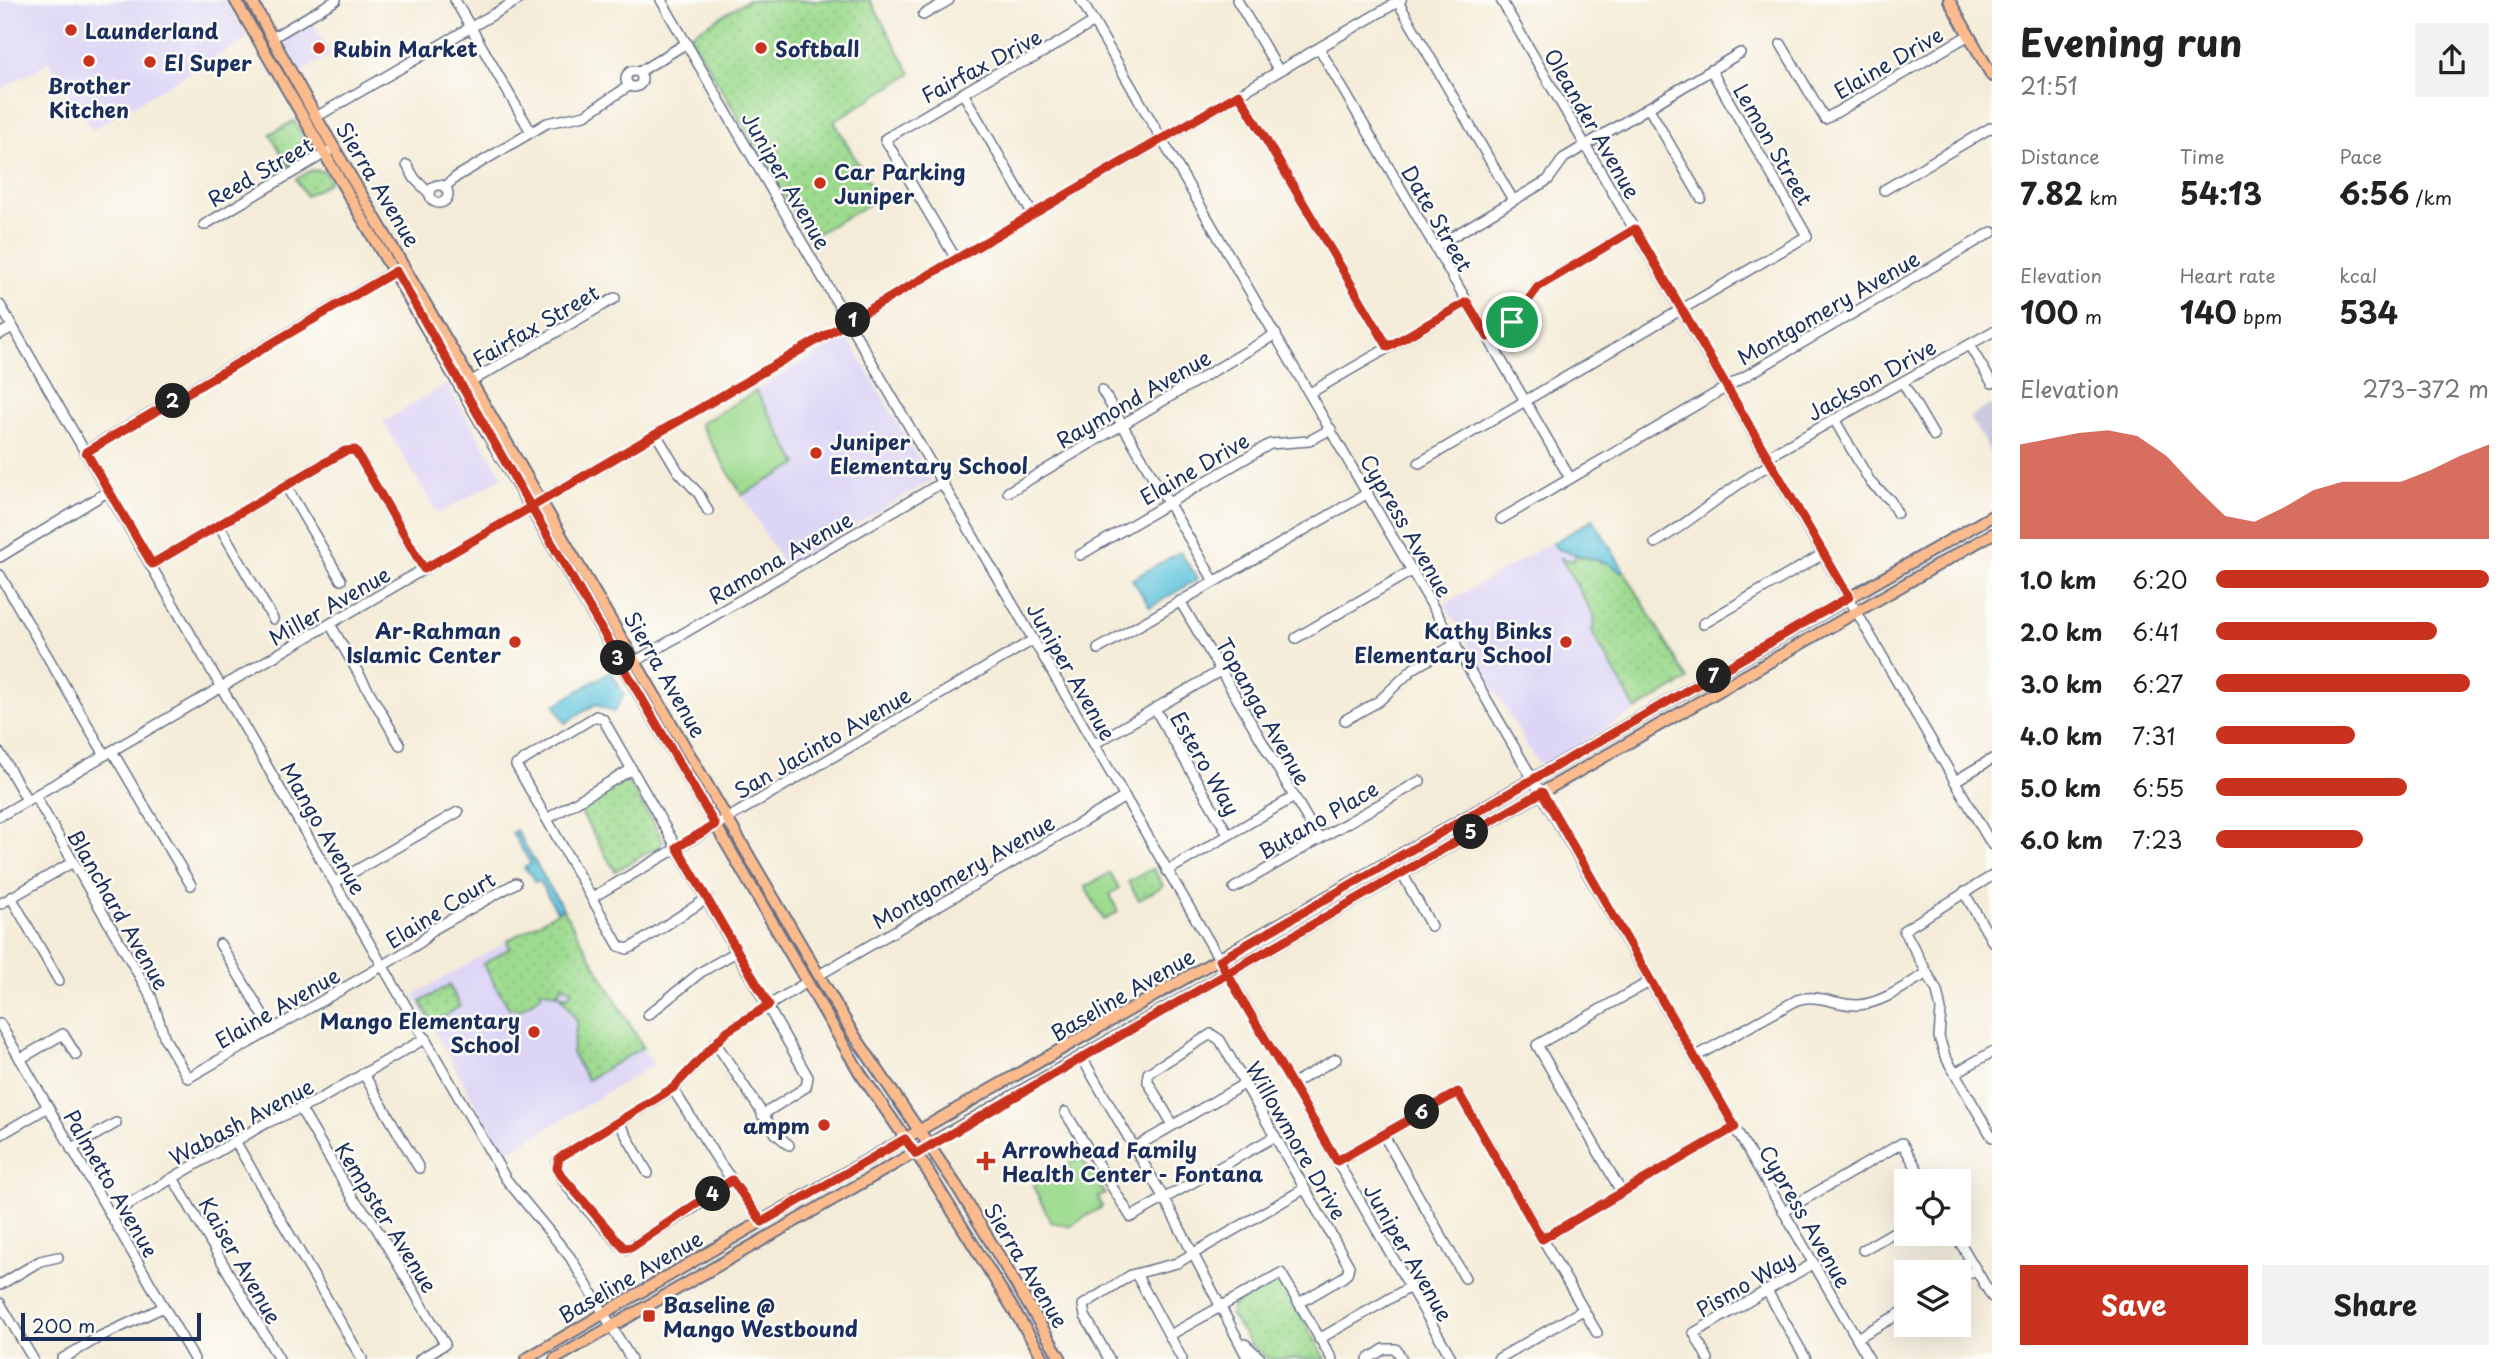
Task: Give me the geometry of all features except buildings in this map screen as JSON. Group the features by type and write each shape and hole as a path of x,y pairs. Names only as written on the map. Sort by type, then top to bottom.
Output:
{"main road":[{"name":"Sierra Avenue","path":"235,0 324,154 396,271 860,1073 916,1154 1044,1359"},
{"name":"Sierra Avenue","path":"251,0 316,117 852,1032 930,1146 1061,1359"},
{"path":"1949,0 1992,76"},
{"name":"Baseline Avenue","path":"526,1359 1992,516"},
{"name":"Baseline Avenue","path":"555,1359 1992,534"}],"street":[{"path":"272,38 336,0"},
{"path":"455,0 531,132"},
{"name":"Reed Street","path":"316,117 518,0"},
{"name":"Juniper Avenue","path":"662,0 1451,1359"},
{"path":"923,15 949,0"},
{"name":"Cypress Avenue","path":"1081,0 1869,1359"},
{"path":"1237,0 1279,71"},
{"name":"Oleander Avenue","path":"1501,0 1992,845"},
{"path":"1399,1 1513,200"},
{"name":"Miller Avenue","path":"0,816 1399,1"},
{"name":"Fairfax Drive","path":"956,259 885,139 1094,22"},
{"name":"Elaine Drive","path":"1781,44 1825,119 1969,35"},
{"path":"430,194 435,186 445,187 456,177 531,132 559,119 586,115 629,86 627,76 633,71 639,72 687,43"},
{"name":"Date Street","path":"1319,48 1570,478"},
{"path":"1435,247 1548,180 1564,158 1585,144 1740,53"},
{"name":"Lemon Street","path":"1682,310 1807,236 1711,70"},
{"path":"963,93 1033,215"},
{"path":"1239,94 1388,347"},
{"path":"1648,107 1701,198"},
{"path":"1884,190 1992,127"},
{"name":"Reed Street","path":"204,225 335,148"},
{"path":"407,165 434,201 443,202 448,195 445,187"},
{"path":"1488,337 1516,318 1538,287 1635,229"},
{"name":"Montgomery Avenue","path":"1501,519 1992,232"},
{"path":"86,452 396,271"},
{"name":"Fairfax Street","path":"472,382 615,298"},
{"path":"1310,393 1467,302"},
{"name":"Mango Avenue","path":"0,305 506,1179 570,1257 631,1359"},
{"path":"1419,463 1682,310"},
{"path":"0,334 12,327"},
{"name":"Jackson Drive","path":"1655,543 1700,516 1732,486 1834,419 1992,332"},
{"name":"Raymond Avenue","path":"1008,492 1276,334"},
{"path":"1969,345 1992,383"},
{"path":"1903,383 1934,436"},
{"path":"1102,390 1214,581"},
{"path":"1834,419 1871,483 1890,500 1897,513"},
{"name":"Elaine Drive","path":"1080,555 1270,444 1309,441 1331,429"},
{"path":"656,434 678,471 699,494 708,511"},
{"path":"152,564 345,451 355,450 424,569"},
{"name":"Ramona Avenue","path":"636,661 943,482"},
{"path":"286,486 341,580"},
{"path":"0,557 109,491"},
{"path":"1098,649 1368,493"},
{"path":"219,525 274,619"},
{"path":"1703,624 1824,554"},
{"path":"1296,638 1413,570"},
{"path":"0,575 191,885"},
{"name":"Topanga Avenue","path":"1180,601 1319,839"},
{"path":"330,624 400,745"},
{"name":"San Jacinto Avenue","path":"593,897 1033,640"},
{"path":"1345,720 1379,701 1414,668 1456,644"},
{"path":"1094,744 1220,671"},
{"name":"Estero Way","path":"1155,709 1228,834"},
{"path":"708,898 632,947 622,948 516,765 596,716 603,719 708,898 805,1070 808,1082 762,1115"},
{"name":"Blanchard Avenue","path":"0,753 73,862 151,996 165,1039 188,1078"},
{"path":"1955,781 1992,759"},
{"path":"547,819 632,769"},
{"name":"Butano Place","path":"1234,888 1420,781"},
{"name":"Montgomery Avenue","path":"819,975 1125,797"},
{"path":"1167,871 1294,797"},
{"path":"336,883 458,812"},
{"path":"0,904 73,862"},
{"path":"1402,873 1431,926"},
{"path":"1992,876 1904,930 1939,1000 1941,1047 1992,1138"},
{"name":"Elaine Court","path":"384,965 421,942 435,929 516,883"},
{"path":"1964,892 1992,941"},
{"path":"11,897 59,981"},
{"path":"220,944 272,1030"},
{"path":"648,1015 701,972 738,951"},
{"name":"Elaine Avenue","path":"188,1078 384,965"},
{"path":"1695,1057 1797,1000 1814,997 1855,1005 1871,1003 1927,973"},
{"path":"1622,1193 1537,1045 1651,981"},
{"path":"732,1180 694,1208 627,1249 620,1245 576,1195 561,1175 557,1164 559,1158 673,1088 715,1042 739,1022 807,982"},
{"name":"Palmetto Avenue","path":"0,1024 194,1359"},
{"path":"20,1059 63,1034 76,1055"},
{"name":"Willowmore Drive","path":"1173,1125 1148,1082 1148,1073 1211,1034 1220,1040 1349,1266 1342,1278 1299,1304"},
{"name":"Wabash Avenue","path":"110,1215 235,1142 426,1038"},
{"path":"715,1042 762,1115 789,1145"},
{"path":"1955,1073 1992,1052"},
{"path":"1082,1058 1165,1200 1191,1254 1241,1340 1248,1359"},
{"path":"1292,1084 1336,1059"},
{"path":"363,1073 419,1168"},
{"path":"1134,1148 1244,1084"},
{"path":"673,1088 762,1222"},
{"path":"1337,1161 1458,1092 1597,1334"},
{"path":"0,1135 48,1107"},
{"name":"Kempster Avenue","path":"299,1108 354,1200 371,1219 445,1344 420,1359"},
{"path":"1065,1112 1131,1217 1274,1137"},
{"path":"618,1121 648,1173"},
{"path":"71,1149 116,1123"},
{"path":"1542,1239 1735,1127"},
{"path":"1383,1134 1465,1278"},
{"path":"235,1142 362,1359"},
{"path":"1784,1211 1902,1143 1917,1169"},
{"name":"Kaiser Avenue","path":"173,1178 279,1359"},
{"path":"1109,1359 1085,1316 1083,1305 1114,1283 1177,1262 1304,1189"},
{"path":"1863,1250 1894,1232"},
{"path":"1962,1246 1992,1297"},
{"path":"0,1285 40,1261 58,1257"},
{"name":"Pismo Way","path":"1709,1359 1694,1333 1814,1263"},
{"path":"1971,1271 1975,1269"},
{"path":"1170,1335 1281,1273 1332,1359"},
{"path":"1136,1274 1182,1359"},
{"path":"1320,1339 1410,1287"},
{"path":"1767,1290 1806,1359"},
{"path":"0,1303 33,1359"},
{"path":"62,1359 101,1336 164,1307"},
{"path":"1498,1359 1583,1310"},
{"path":"1857,1338 1894,1317"},
{"path":"1241,1340 1261,1359"},
{"path":"1368,1359 1384,1349 1396,1349 1402,1359"}],"shaded area":[{"path":"0,0 225,0 248,38 92,130 49,62 0,90"},
{"path":"312,23 331,55 301,72 286,46 286,38"},
{"name":"Juniper Elementary School","path":"847,336 931,481 784,566 700,424"},
{"path":"447,384 503,477 438,514 383,422"},
{"path":"1992,404 1992,456 1970,417"},
{"name":"Kathy Binks Elementary School","path":"1594,518 1688,680 1545,764 1536,761 1445,604"},
{"name":"Mango Elementary School","path":"563,909 653,1065 504,1154 414,995"}],"green space":[{"path":"748,0 870,0 911,74 834,121 878,199 809,238 690,35"},
{"path":"294,121 310,147 309,155 289,166 270,134"},
{"path":"312,170 324,171 330,182 306,196 296,179"},
{"path":"756,391 798,464 742,495 700,424"},
{"path":"1575,555 1608,563 1620,571 1623,569 1688,680 1636,710 1592,632 1595,618 1561,558 1574,561"},
{"path":"625,782 630,784 663,840 661,845 615,871 579,809"},
{"path":"1153,868 1163,886 1139,900 1128,882"},
{"path":"1110,873 1119,888 1110,894 1118,912 1104,920 1085,887"},
{"path":"563,909 643,1047 587,1080 572,1053 577,1021 560,995 568,997 572,990 562,985 558,994 541,990 541,996 519,1010 509,1008 483,964 510,948 507,941"},
{"path":"449,985 460,1006 433,1024 421,1002"},
{"path":"1081,1157 1105,1194 1098,1197 1102,1207 1069,1226 1051,1222 1033,1186"},
{"path":"1275,1283 1283,1285 1326,1359 1268,1359 1252,1346 1230,1314 1233,1305"}],"water":[{"path":"1593,519 1623,569 1621,572 1608,563 1557,549 1553,543"},
{"path":"1180,552 1198,579 1150,607 1132,579"},
{"path":"611,671 624,695 614,712 596,704 565,723 555,705"},
{"path":"516,830 563,909 557,911 539,881 534,882 532,875 524,868 531,864 512,833"}],"place":[{"name":"Launderland","path":"71,30"},
{"name":"Rubin Market","path":"319,48"},
{"name":"Softball","path":"761,48"},
{"name":"Brother Kitchen","path":"89,61"},
{"name":"El Super","path":"150,62"},
{"name":"Car Parking Juniper","path":"820,183"},
{"name":"Juniper Elementary School","path":"816,453"},
{"name":"Ar-Rahman Islamic Center","path":"515,642"},
{"name":"Kathy Binks Elementary School","path":"1566,642"},
{"name":"Mango Elementary School","path":"534,1032"},
{"name":"ampm","path":"824,1125"},
{"name":"Arrowhead Family Health Center - Fontana","path":"986,1161"},
{"name":"Baseline @ Mango Westbound","path":"649,1316"}],"route":[{"path":"1512,322 1488,337 1467,302 1388,347 1239,94 531,507 396,271 86,452 152,564 345,451 355,450 424,569 531,507 715,825 677,847 769,1005 727,1031 673,1088 559,1158 557,1168 561,1175 624,1248 632,1247 694,1208 732,1180 762,1222 905,1139 916,1154 1227,974 1370,891 1542,792 1735,1127 1542,1239 1458,1092 1337,1161 1227,974 1220,960 1849,597 1635,229 1532,291 1520,314 1512,322"}]}
